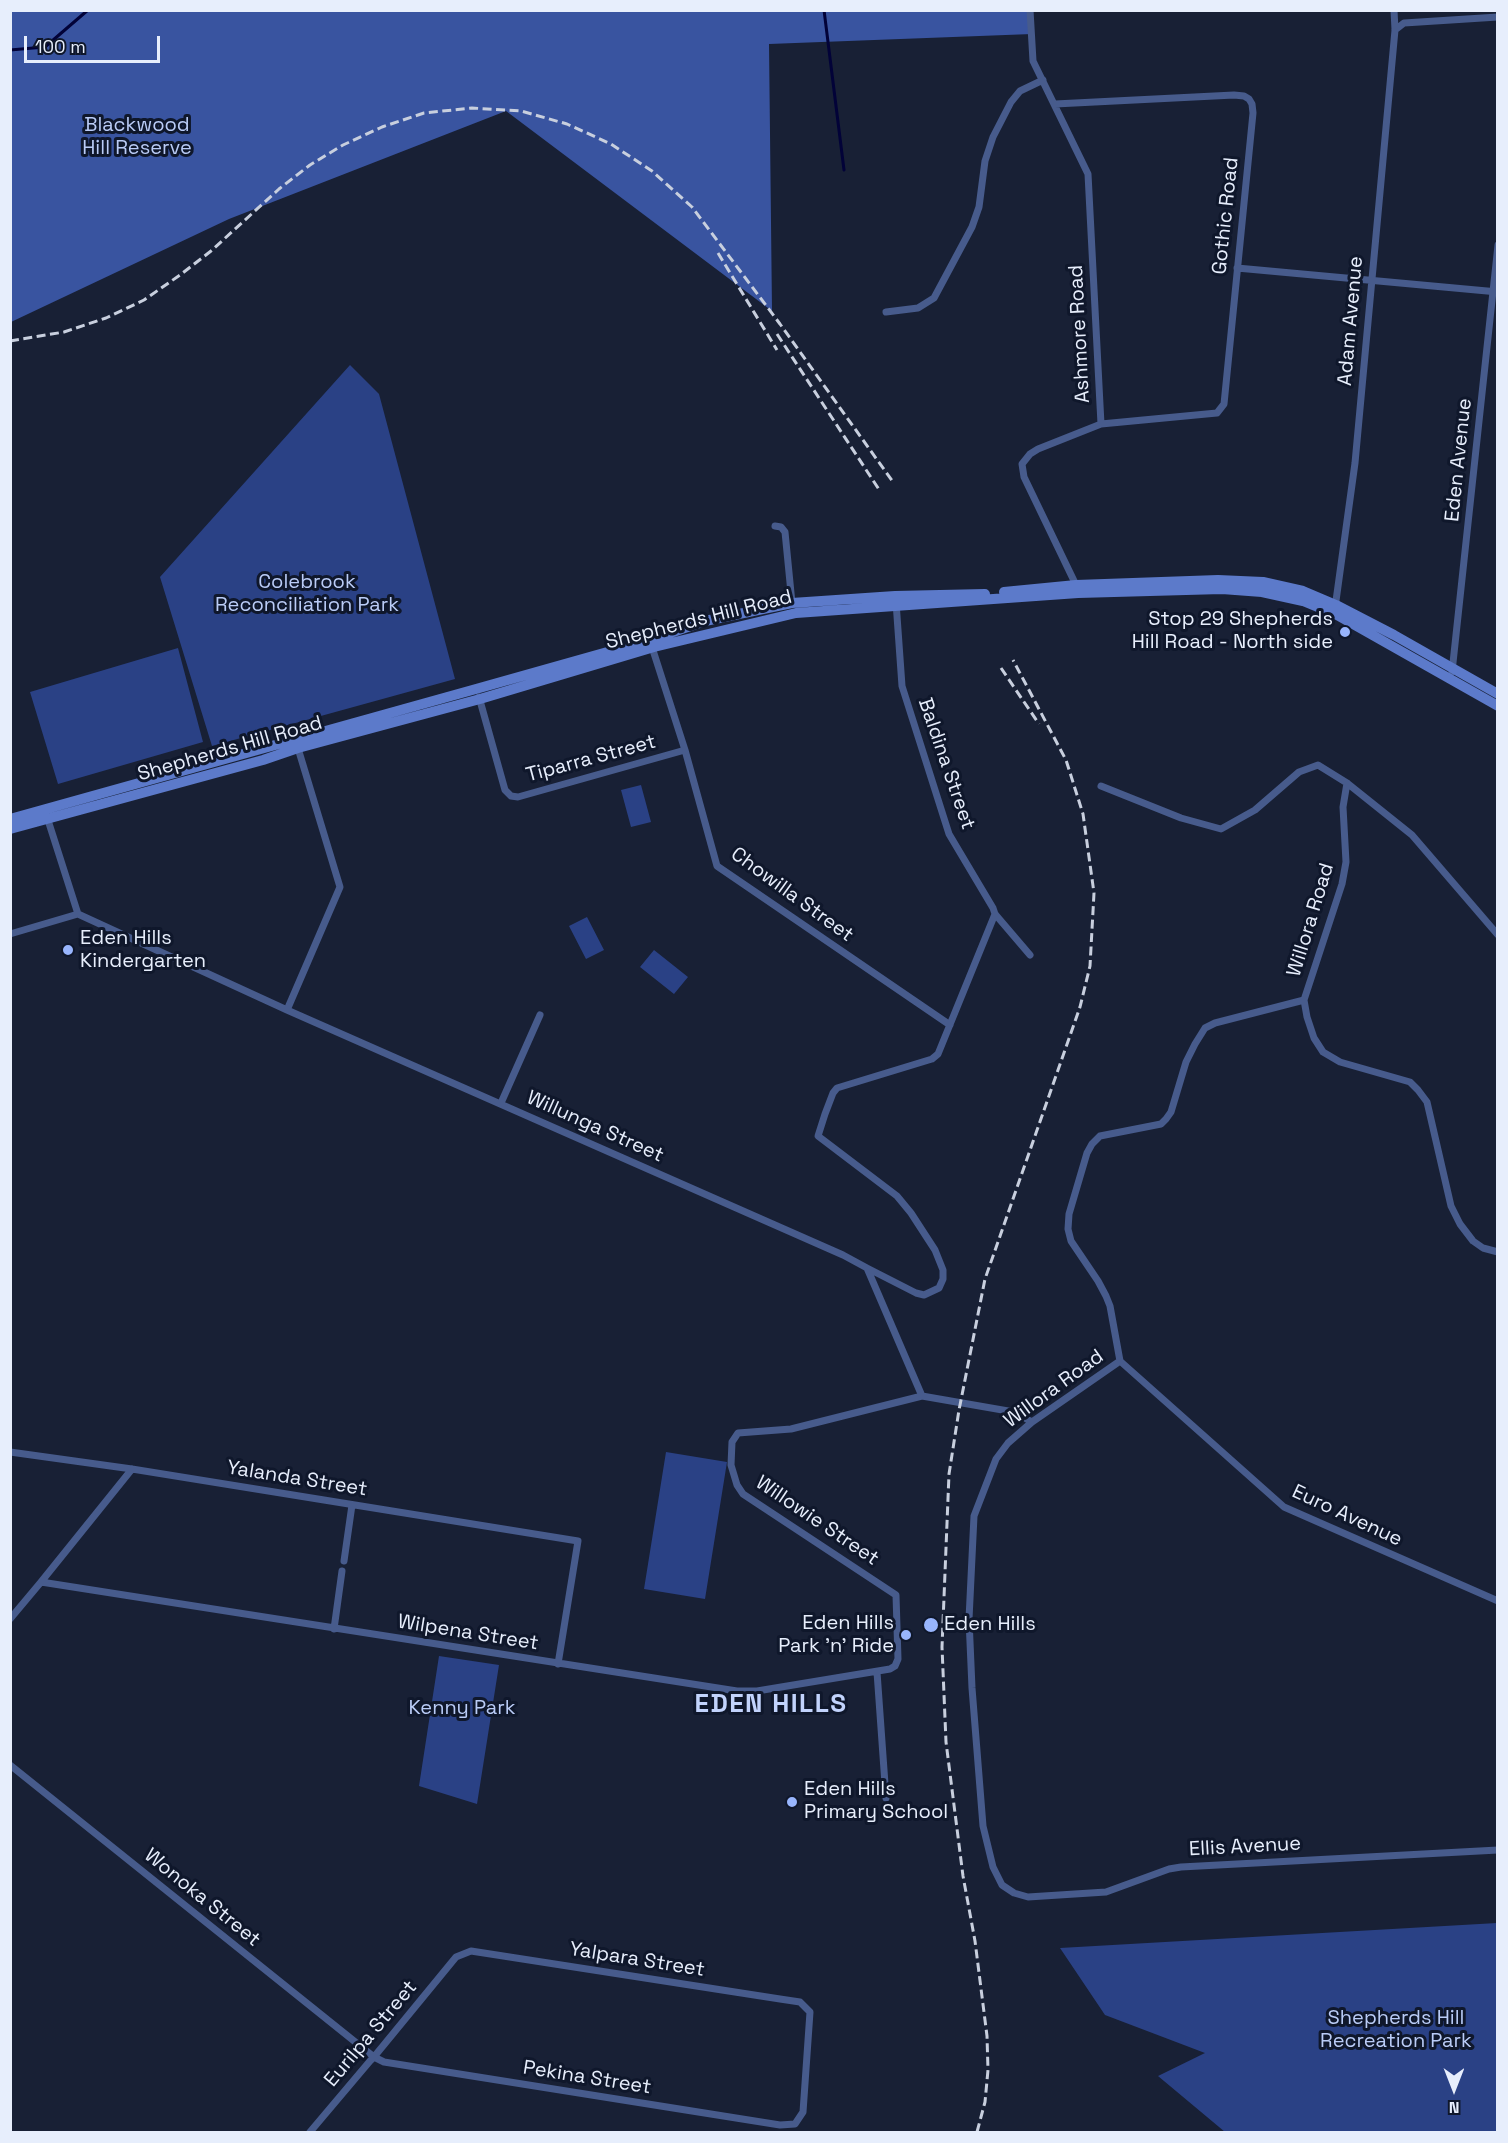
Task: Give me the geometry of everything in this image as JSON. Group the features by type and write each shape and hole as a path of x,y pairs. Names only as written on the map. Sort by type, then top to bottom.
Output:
{"main road":[{"name":"Shepherds Hill Road","path":"10,829 46,814 651,644 796,613 896,601 1076,585 1218,580 1263,582 1303,591 1334,609 1394,635 1497,706"},
{"name":"Shepherds Hill Road","path":"651,644 705,621 792,603 1222,589 1262,592 1334,609"},
{"name":"Shepherds Hill Road","path":"1451,674 1497,694"},
{"name":"Shepherds Hill Road","path":"10,819 46,814"}],"street":[{"name":"Ashmore Road","path":"1030,10 1033,61 1088,174 1101,424 1030,453 1022,464 1024,477 1076,585"},
{"name":"Adam Avenue","path":"1334,609 1355,463 1395,30 1394,10"},
{"path":"1395,30 1404,23 1497,17"},
{"path":"886,312 918,308 934,298 972,227 978,207 985,161 993,137 1011,102 1020,92 1042,80"},
{"name":"Gothic Road","path":"1054,104 1234,95 1249,99 1253,113 1224,404 1216,413 1101,424"},
{"name":"Eden Avenue","path":"1451,674 1495,292 1497,245"},
{"path":"1237,268 1495,292"},
{"path":"775,526 781,527 785,532 792,603"},
{"name":"Baldina Street","path":"896,601 902,686 949,834 995,914 1030,955"},
{"name":"Chowilla Street","path":"651,644 685,750 717,866 950,1025"},
{"name":"Tiparra Street","path":"478,694 505,790 511,796 518,797 685,750"},
{"path":"287,1010 339,887 296,743"},
{"path":"1101,786 1181,818 1221,829 1255,810 1299,772 1318,765 1347,783 1412,835 1497,935"},
{"name":"Willora Road","path":"1002,1885 993,1867 982,1815 972,1688 969,1619 974,1516 996,1459 1008,1443 1032,1422 1120,1361 1106,1296 1071,1241 1068,1229 1069,1214 1087,1153 1100,1136 1154,1126 1166,1119 1171,1112 1186,1062 1206,1028 1215,1023 1304,1000 1342,884 1346,861 1343,807 1347,783"},
{"path":"10,934 78,914 46,814"},
{"name":"Willunga Street","path":"78,914 287,1010 843,1255 924,1295 939,1288 943,1280 943,1270 935,1250 911,1213 897,1196 818,1136 833,1093 837,1088 932,1059 938,1054 950,1025"},
{"path":"950,1025 995,914"},
{"path":"1304,1000 1314,1038 1323,1052 1340,1062 1410,1082 1418,1090 1426,1102 1451,1206 1460,1224 1473,1241 1483,1248 1497,1251"},
{"path":"501,1103 540,1015"},
{"path":"867,1268 922,1396 1014,1412 1032,1422"},
{"name":"Euro Avenue","path":"1120,1361 1284,1507 1497,1601"},
{"name":"Willowie Street","path":"890,1669 895,1666 898,1659 896,1595 743,1494 737,1485 731,1465 732,1442 738,1433 791,1429 922,1396"},
{"name":"Yalanda Street","path":"10,1452 132,1469 578,1541 558,1664"},
{"path":"10,1620 132,1469"},
{"path":"344,1561 352,1505"},
{"path":"334,1629 342,1571"},
{"name":"Wilpena Street","path":"41,1582 736,1691 757,1691 890,1669"},
{"path":"877,1671 886,1798"},
{"name":"Wonoka Street","path":"10,1765 374,2057"},
{"name":"Ellis Avenue","path":"1002,1885 1014,1893 1028,1897 1091,1894 1106,1892 1169,1869 1181,1867 1497,1850"},
{"name":"Yalpara Street","path":"456,1957 471,1951 800,2002 810,2012 803,2112 795,2124"},
{"name":"Eurilpa Street","path":"310,2133 456,1957"},
{"name":"Pekina Street","path":"374,2057 384,2062 769,2124 795,2124"}],"green space":[{"name":"Blackwood Hill Reserve","path":"1028,10 1032,34 769,44 772,311 506,111 229,219 11,322 10,11"},
{"name":"Colebrook Reconciliation Park","path":"350,365 379,394 455,679 212,746 160,577"},
{"path":"178,648 203,742 58,784 30,692"},
{"path":"641,785 651,822 631,827 621,790"},
{"path":"587,917 604,950 586,959 569,926"},
{"path":"654,950 688,977 674,994 640,967"},
{"path":"666,1452 727,1462 705,1599 644,1589"},
{"name":"Kenny Park","path":"439,1656 499,1665 477,1804 419,1786"},
{"name":"Shepherds Hill Recreation Park","path":"1497,1923 1497,2132 1225,2132 1158,2076 1205,2053 1105,2015 1060,1948"}],"waterway":[{"path":"10,50 45,47 88,10"},
{"path":"824,10 844,170"}],"railway":[{"path":"10,341 64,332 106,318 144,300 211,251 279,189 310,165 343,145 382,127 424,113 472,108 521,111 567,124 611,144 652,171 692,207 780,324 893,482"},
{"path":"718,253 777,350"},
{"path":"777,334 880,491"},
{"path":"977,2132 985,2102 988,2070 987,2036 946,1742 942,1647 949,1474 985,1279 1080,1007 1090,966 1094,893 1083,814 1066,760 1013,660"},
{"path":"1001,668 1039,724"}],"place":[{"name":"Stop 29 Shepherds Hill Road - North side","path":"1345,632"},
{"name":"Eden Hills Kindergarten","path":"68,950"},
{"name":"Eden Hills","path":"931,1625"},
{"name":"Eden Hills Park 'n' Ride","path":"906,1635"},
{"name":"Eden Hills Primary School","path":"792,1802"}],"district":[{"name":"EDEN HILLS","path":"771,1705"}]}
